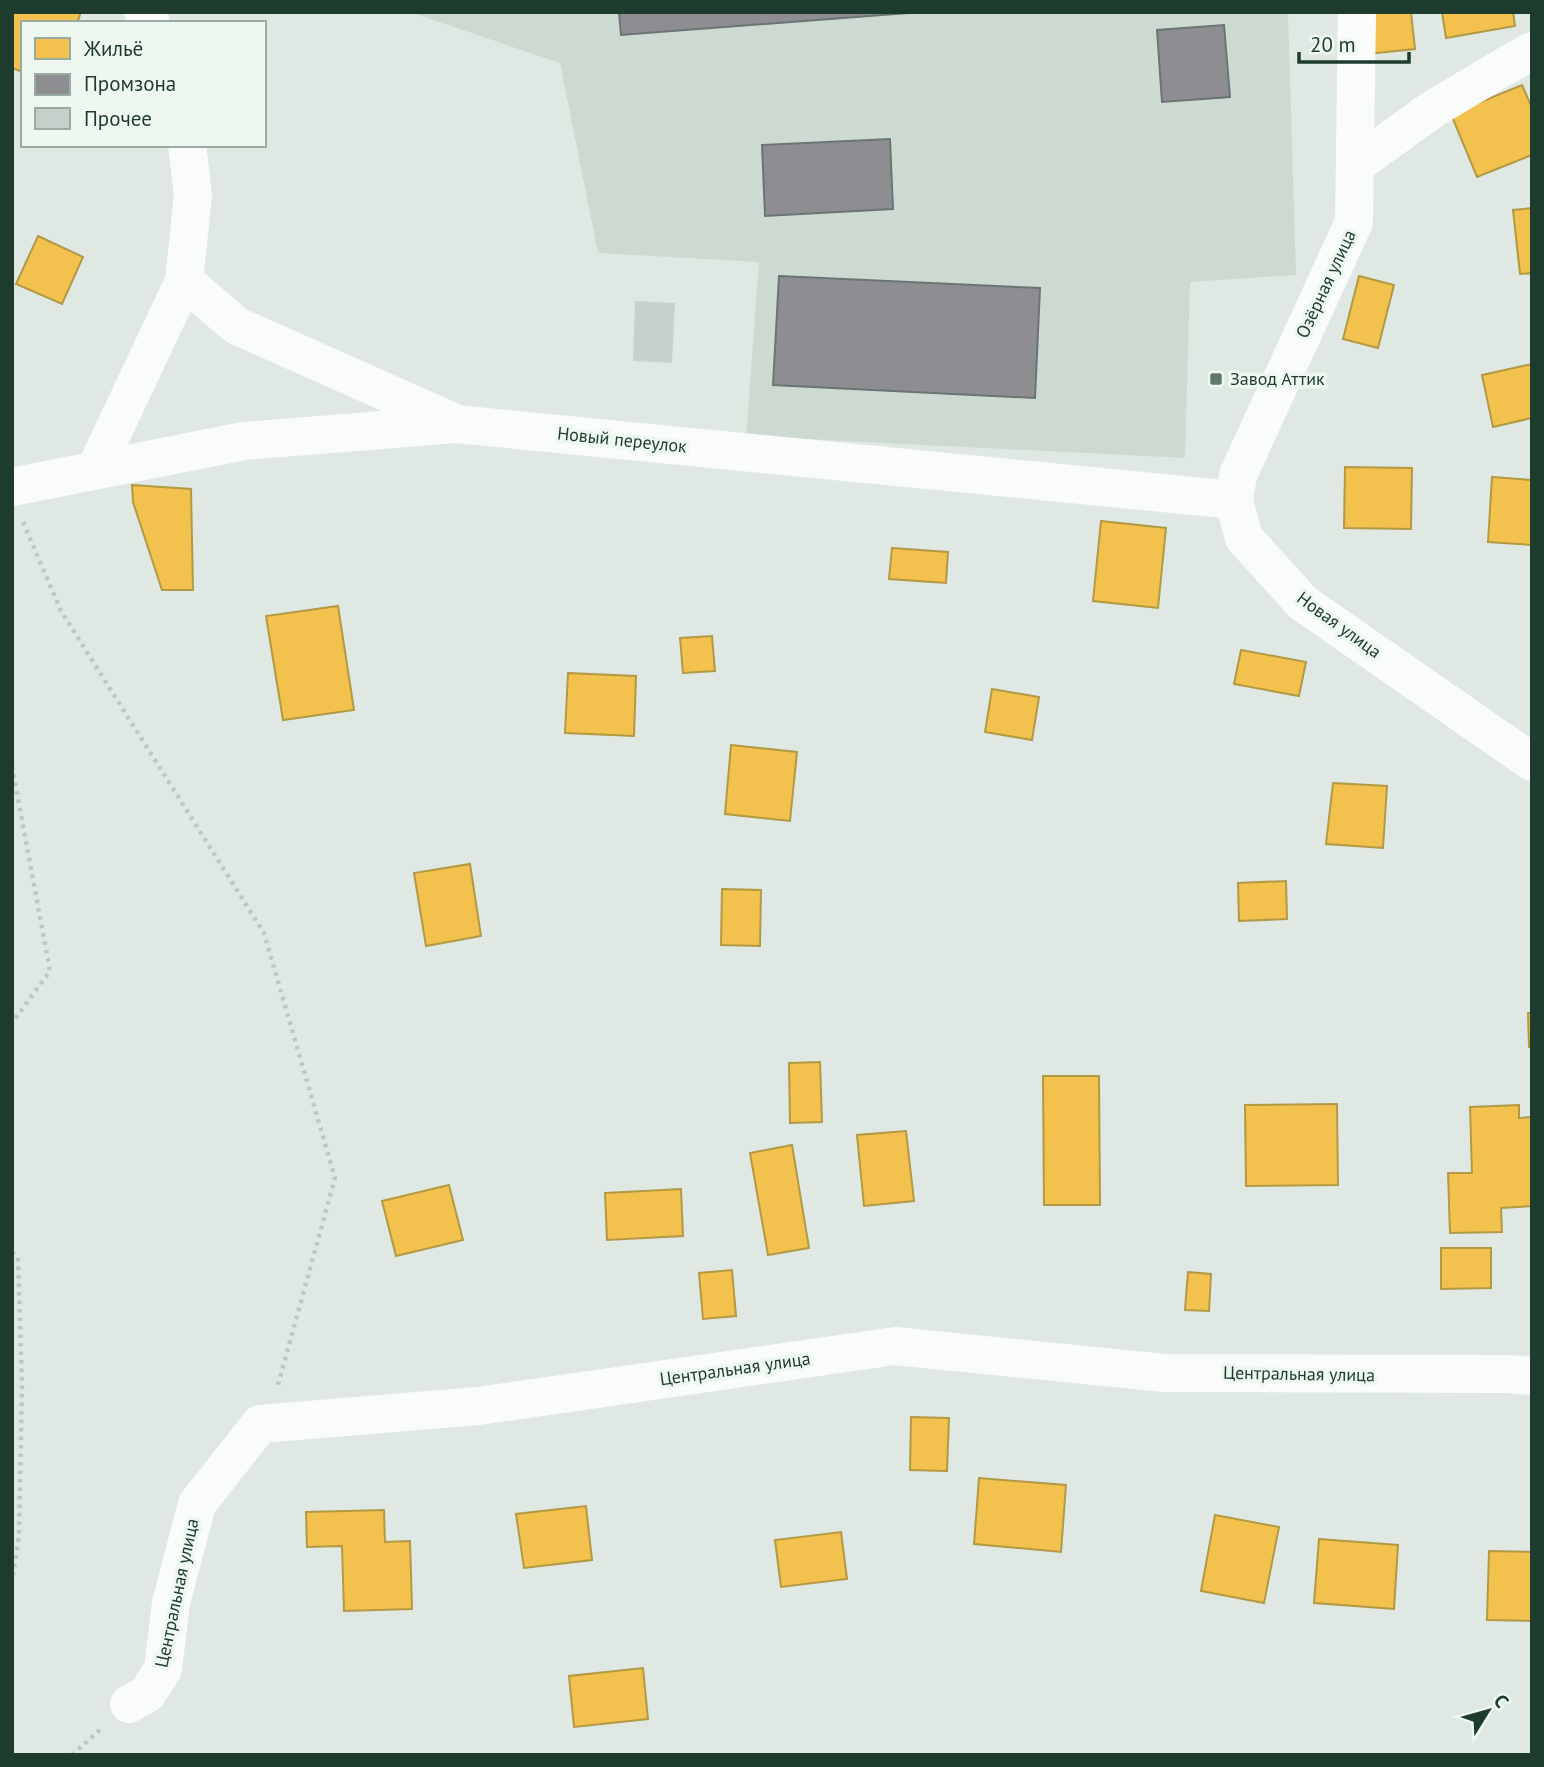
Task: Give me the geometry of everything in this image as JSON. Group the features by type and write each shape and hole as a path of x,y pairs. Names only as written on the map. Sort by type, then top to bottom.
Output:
{"street":[{"name":"Озёрная улица","path":"1234,500 1238,475 1354,222 1357,12"},
{"path":"1355,164 1433,109 1532,51"},
{"path":"95,470 184,281 193,195 187,147"},
{"path":"184,281 237,326 456,424"},
{"name":"Новый переулок","path":"17,503 95,470 244,441 456,424 1234,500"},
{"name":"Новая улица","path":"1234,500 1244,538 1303,603 1532,762"},
{"name":"Центральная улица","path":"129,1704 147,1693 163,1669 171,1602 197,1504 260,1424 478,1406 895,1346 1165,1373 1532,1376"}],"path":[{"path":"17,503 61,611 264,933 335,1178 281,1378 260,1424"},
{"path":"12,766 50,971 12,1023"},
{"path":"12,1252 19,1258 22,1387 19,1536 12,1581"}],"shaded area":[{"path":"409,12 1288,12 1296,275 1190,282 1185,458 746,436 759,262 598,253 560,63"}],"building: Жильё":[{"path":"12,12 81,12 78,21 21,21 21,71 12,68"},
{"path":"1411,12 1415,49 1368,54 1364,14"},
{"path":"1442,12 1513,12 1515,26 1446,38"},
{"path":"1522,85 1532,108 1532,155 1477,177 1451,114"},
{"path":"1532,208 1532,273 1520,274 1513,210"},
{"path":"38,236 83,257 62,304 16,284"},
{"path":"1359,276 1394,285 1378,348 1343,339"},
{"path":"1532,364 1532,418 1493,427 1482,375"},
{"path":"1345,467 1412,468 1411,529 1344,528"},
{"path":"1492,477 1532,480 1532,545 1488,542"},
{"path":"132,485 191,489 193,590 162,590 133,502"},
{"path":"1101,521 1166,528 1158,608 1093,601"},
{"path":"892,548 948,552 946,583 889,579"},
{"path":"338,606 354,710 283,720 266,616"},
{"path":"712,636 715,671 683,673 680,638"},
{"path":"1241,650 1306,662 1299,696 1234,684"},
{"path":"568,673 636,676 634,736 565,733"},
{"path":"992,689 1039,697 1032,740 985,732"},
{"path":"731,745 797,752 790,821 725,814"},
{"path":"1333,783 1387,786 1383,848 1326,844"},
{"path":"470,864 481,936 426,946 414,873"},
{"path":"1286,881 1287,919 1239,921 1238,883"},
{"path":"722,889 761,890 760,946 721,945"},
{"path":"1528,1013 1532,1013 1532,1047 1529,1047"},
{"path":"820,1062 822,1122 790,1123 789,1063"},
{"path":"1043,1076 1099,1076 1100,1205 1044,1205"},
{"path":"1337,1104 1338,1185 1246,1186 1245,1105"},
{"path":"1519,1105 1519,1118 1532,1117 1532,1206 1501,1208 1502,1232 1450,1233 1448,1173 1472,1173 1470,1107"},
{"path":"906,1131 914,1201 864,1206 857,1135"},
{"path":"792,1145 809,1248 768,1255 750,1153"},
{"path":"449,1185 463,1240 396,1256 382,1201"},
{"path":"681,1189 683,1236 607,1240 605,1193"},
{"path":"1441,1248 1491,1248 1491,1288 1441,1289"},
{"path":"732,1270 736,1316 703,1319 699,1273"},
{"path":"1188,1272 1211,1274 1209,1311 1185,1310"},
{"path":"911,1417 949,1418 947,1471 910,1470"},
{"path":"979,1478 1066,1485 1061,1552 974,1544"},
{"path":"586,1506 592,1560 524,1568 516,1514"},
{"path":"384,1510 385,1542 410,1541 412,1609 344,1611 342,1546 307,1547 306,1512"},
{"path":"1215,1515 1279,1527 1264,1603 1201,1591"},
{"path":"841,1532 847,1579 781,1587 775,1540"},
{"path":"1319,1539 1398,1545 1394,1609 1314,1603"},
{"path":"1489,1551 1532,1552 1532,1621 1487,1620"},
{"path":"643,1668 648,1719 574,1727 569,1676"}],"building: Промзона":[{"path":"619,12 922,12 621,35"},
{"path":"1224,25 1230,97 1162,102 1157,30"},
{"path":"890,139 893,209 765,216 762,145"},
{"path":"779,276 1040,288 1035,398 773,385"}],"building: Прочее":[{"path":"636,302 674,304 671,362 634,360"}],"place":[{"name":"Завод Аттик","path":"1216,379"}]}
